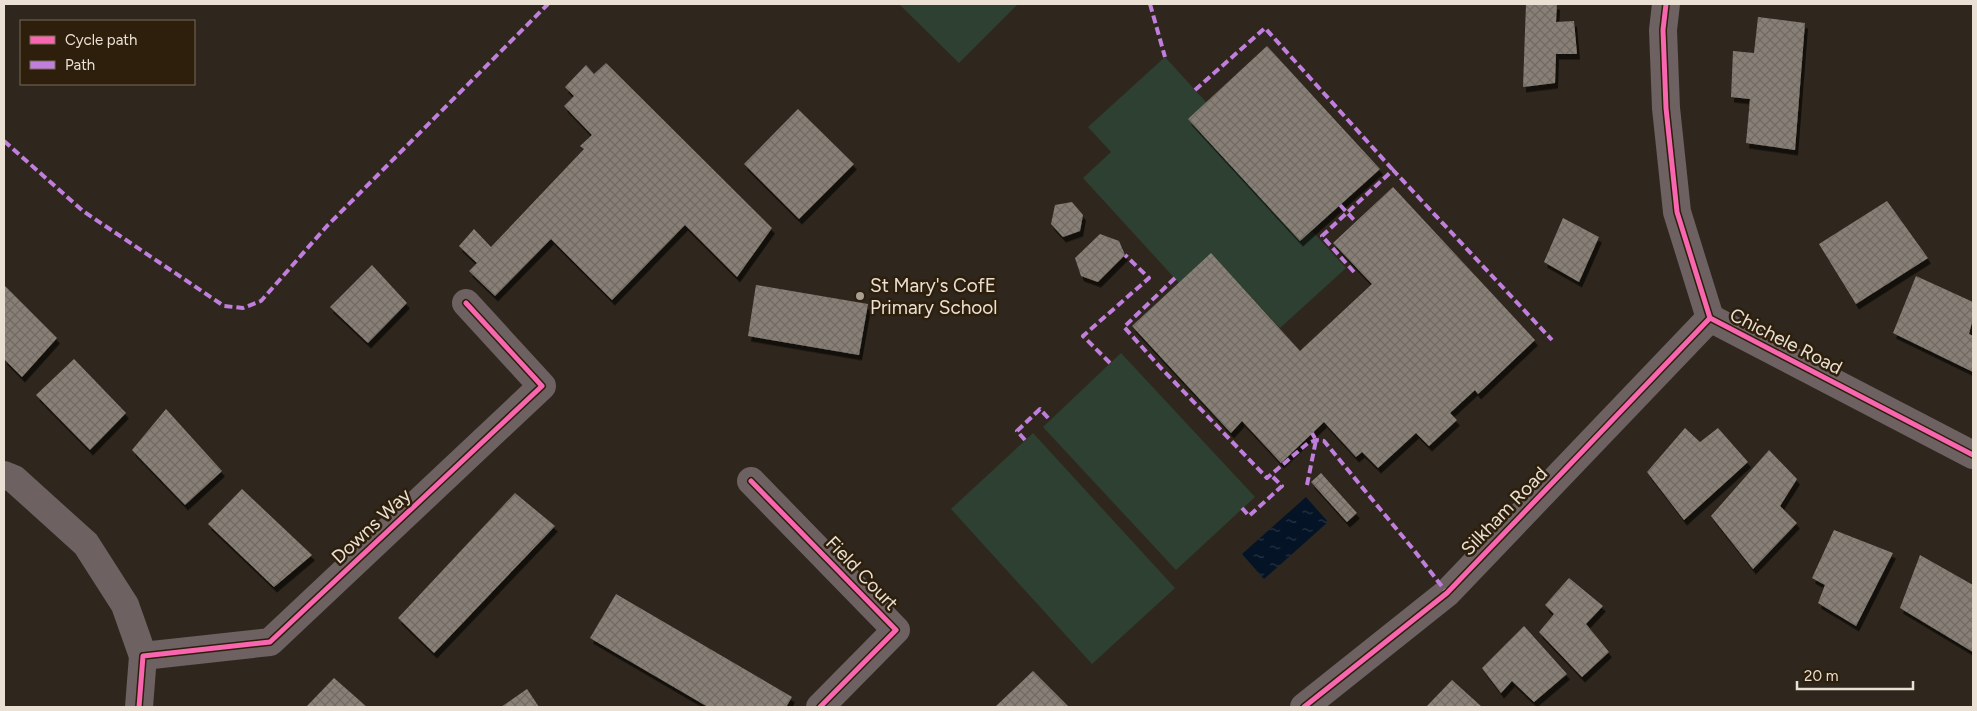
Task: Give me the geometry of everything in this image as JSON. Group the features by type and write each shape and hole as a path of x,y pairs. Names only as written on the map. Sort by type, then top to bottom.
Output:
{"street":[{"name":"Chichele Road","path":"1666,4 1663,30 1666,108 1678,212 1710,318 1973,455"},
{"name":"Downs Way","path":"143,656 270,642 542,386 466,302"},
{"name":"Silkham Road","path":"1304,707 1447,593 1710,318"},
{"path":"4,475 14,479 86,544 125,605 143,656 139,707"},
{"name":"Field Court","path":"751,481 896,630 820,707"}],"green space":[{"path":"899,4 1018,4 959,63"},
{"path":"1165,57 1206,102 1196,127 1300,241 1312,231 1346,268 1280,328 1211,254 1179,283 1083,178 1111,152 1088,127"},
{"path":"1121,353 1255,497 1176,570 1043,427"},
{"path":"1033,433 1175,588 1092,664 951,509"}],"water":[{"path":"1306,497 1328,522 1264,579 1242,554"}],"building":[{"path":"1526,4 1557,4 1556,22 1574,21 1577,54 1556,54 1555,83 1523,87"},
{"path":"1758,17 1805,23 1795,150 1746,143 1750,99 1731,97 1733,51 1754,53"},
{"path":"1267,46 1380,169 1300,241 1188,119"},
{"path":"606,63 772,228 737,277 685,225 612,300 551,239 495,296 469,271 477,263 459,246 474,229 491,247 584,149 580,146 592,135 564,106 574,96 565,87 586,65 594,74"},
{"path":"798,109 854,164 799,219 744,164"},
{"path":"1393,187 1535,340 1478,394 1475,390 1450,413 1457,420 1429,446 1416,433 1378,468 1362,452 1356,457 1324,422 1281,463 1242,421 1231,433 1132,326 1211,253 1300,351 1372,284 1333,243"},
{"path":"1887,201 1928,258 1856,304 1819,244"},
{"path":"1072,202 1083,215 1080,231 1063,237 1051,224 1055,205"},
{"path":"1563,218 1599,237 1579,282 1544,262"},
{"path":"1100,234 1119,241 1125,255 1098,282 1081,276 1075,258"},
{"path":"372,265 407,303 368,343 330,307"},
{"path":"1916,276 1973,302 1973,318 1969,334 1973,336 1973,372 1893,333"},
{"path":"756,285 868,304 859,355 748,336"},
{"path":"5,286 57,338 22,377 4,359"},
{"path":"74,359 126,413 90,450 36,395"},
{"path":"166,409 222,471 185,505 132,450"},
{"path":"1685,428 1700,442 1718,428 1748,462 1684,520 1647,472"},
{"path":"1769,450 1797,479 1780,506 1797,523 1753,569 1711,516"},
{"path":"1321,473 1357,513 1347,522 1311,482"},
{"path":"242,489 312,555 274,587 208,524"},
{"path":"515,493 555,526 434,653 398,618"},
{"path":"1834,530 1893,553 1856,626 1818,603 1825,585 1812,578"},
{"path":"1920,555 1973,585 1973,652 1900,608"},
{"path":"1569,578 1603,606 1586,624 1609,652 1582,677 1539,632 1554,614 1545,605"},
{"path":"616,594 792,697 786,707 708,707 590,638"},
{"path":"1524,626 1567,674 1534,702 1512,681 1501,693 1482,668"},
{"path":"1033,671 1069,707 995,707"},
{"path":"334,678 367,707 306,707"},
{"path":"1452,680 1482,707 1426,707"},
{"path":"527,689 539,707 501,707"}],"marked path":[{"path":"4,141 83,211 224,306 243,308 261,301 327,226 548,4"},
{"path":"1150,4 1165,57"},
{"path":"1195,90 1265,28 1393,170"},
{"path":"1354,272 1322,236 1393,170 1552,340"},
{"path":"1340,205 1356,222"},
{"path":"1110,363 1083,336 1149,278 1125,255"},
{"path":"1175,278 1124,327 1267,478 1308,443 1316,440 1324,441 1447,593"},
{"path":"1025,440 1017,431 1040,409 1050,420"},
{"path":"1307,485 1316,440 1312,433"},
{"path":"1242,508 1249,516 1282,486 1271,475"}],"cycle path":[{"path":"1666,4 1663,30 1666,108 1677,212 1710,318 1973,455"},
{"path":"139,707 143,656 270,642 542,386 466,303"},
{"path":"1304,707 1447,593 1710,318"},
{"path":"751,481 896,630 820,707"}],"place":[{"name":"St Mary's CofE Primary School","path":"860,296"}]}
